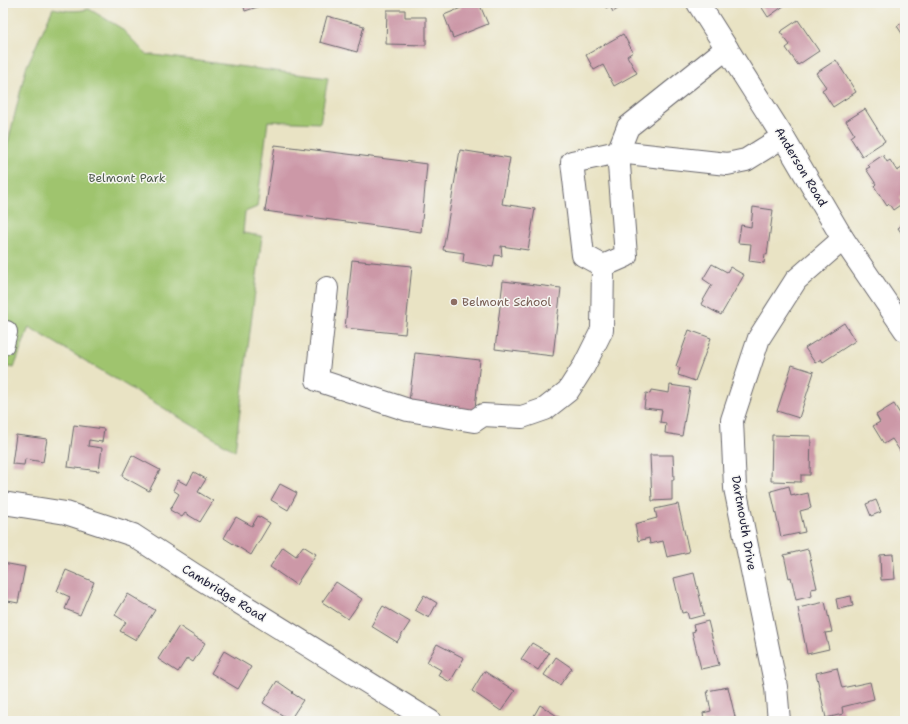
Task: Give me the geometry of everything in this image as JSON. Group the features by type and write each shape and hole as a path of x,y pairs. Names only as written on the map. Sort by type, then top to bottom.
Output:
{"street":[{"name":"Anderson Road","path":"698,3 783,137 843,239 905,330"},
{"path":"603,266 626,256 618,152 628,128 727,48"},
{"path":"603,266 583,254 572,162 618,152 727,164 746,160 783,137"},
{"name":"Dartmouth Drive","path":"779,721 776,687 735,488 732,420 759,338 796,280 843,239"},
{"path":"327,288 317,380 408,410 474,420 483,415 522,417 545,409 568,392 584,366 602,330 603,266"},
{"name":"Cambridge Road","path":"3,502 66,513 133,535 193,574 430,721"}],"green space":[{"name":"Belmont Park","path":"53,8 71,11 89,9 121,28 146,54 328,78 320,123 268,121 257,207 245,212 243,233 262,236 235,451 29,327 14,368 3,366 3,163 26,68"}],"building":[{"path":"243,3 270,3 245,11"},
{"path":"459,3 479,3 488,24 453,38 444,15 461,8"},
{"path":"603,3 627,3 613,12 610,6 606,8"},
{"path":"759,3 788,3 768,17"},
{"path":"387,10 405,10 405,17 426,17 426,45 386,44"},
{"path":"327,16 364,26 357,52 320,42"},
{"path":"798,20 819,51 798,65 786,48 790,45 780,32"},
{"path":"905,21 905,38 897,26"},
{"path":"623,34 633,52 627,56 637,73 614,86 603,65 594,70 586,55"},
{"path":"836,60 856,92 833,107 822,90 826,87 816,73"},
{"path":"865,109 885,141 862,156 850,137 854,134 846,121"},
{"path":"275,145 427,164 421,232 265,211"},
{"name":"Belmont School","path":"460,150 510,158 502,204 535,209 528,250 501,246 502,256 495,255 493,267 463,262 464,253 443,250"},
{"path":"883,155 887,162 890,160 897,171 905,166 905,193 899,197 903,203 893,210 889,204 887,206 874,186 876,184 866,169 870,167 868,165"},
{"path":"753,207 773,210 767,255 765,254 764,263 749,261 751,244 738,243 741,225 751,227"},
{"path":"905,223 905,238 898,228"},
{"path":"352,260 412,266 405,334 345,328"},
{"path":"712,264 727,272 730,267 744,275 721,315 701,304 712,285 703,279"},
{"name":"Belmont School","path":"503,281 561,288 553,356 495,349"},
{"path":"844,323 855,341 823,362 821,359 815,363 805,348"},
{"path":"689,330 711,338 695,381 678,375 680,368 676,366"},
{"path":"415,353 480,360 474,418 408,410"},
{"path":"792,365 814,372 799,418 777,411"},
{"path":"670,385 690,388 682,436 665,433 666,423 660,422 662,410 644,408 646,393 650,394 651,390 669,393"},
{"path":"894,404 905,422 905,452 902,454 892,439 884,444 873,426 880,422 876,415"},
{"path":"74,425 104,429 102,442 89,440 88,446 102,448 99,471 68,467"},
{"path":"16,435 47,439 43,462 25,459 24,465 12,464"},
{"path":"772,435 811,436 810,475 801,475 801,482 771,481"},
{"path":"132,455 160,470 149,491 122,476"},
{"path":"650,455 673,455 674,480 672,480 672,500 652,501"},
{"path":"194,472 206,479 198,492 213,501 200,522 185,513 182,517 170,510 179,494 173,490 178,480 187,485"},
{"path":"280,484 297,493 288,510 271,500"},
{"path":"789,486 791,495 795,494 795,496 808,493 811,508 800,511 805,532 781,537 771,491"},
{"path":"876,500 881,512 871,516 866,504"},
{"path":"678,504 689,552 667,557 663,541 650,544 649,538 638,541 635,524 657,518 655,509"},
{"path":"258,516 270,523 251,555 224,538 236,517 252,526"},
{"path":"303,546 316,554 296,585 270,567 283,547 296,556"},
{"path":"808,549 817,588 811,589 812,596 796,600 784,555"},
{"path":"893,554 895,579 881,580 880,555"},
{"path":"3,563 25,567 18,603 3,600"},
{"path":"66,570 94,582 80,615 65,609 70,597 57,591"},
{"path":"694,573 704,615 689,619 687,612 682,613 674,578"},
{"path":"336,582 362,599 348,619 322,602"},
{"path":"128,594 155,610 136,640 120,631 126,622 115,615"},
{"path":"424,595 437,603 429,618 415,610"},
{"path":"851,596 853,606 838,609 836,599"},
{"path":"825,602 832,632 825,633 829,649 807,654 798,608"},
{"path":"383,606 410,622 397,642 371,626"},
{"path":"708,621 719,665 701,669 692,632 695,631 693,625"},
{"path":"179,626 205,643 193,662 187,658 178,672 158,659"},
{"path":"532,643 549,653 538,670 521,659"},
{"path":"437,644 464,658 450,682 438,675 441,670 427,662"},
{"path":"224,651 251,667 238,689 211,673"},
{"path":"556,657 572,668 560,685 544,675"},
{"path":"837,668 842,688 870,682 874,699 842,707 843,714 826,718 816,673"},
{"path":"484,671 515,691 501,711 472,691"},
{"path":"277,681 303,700 290,720 263,703"},
{"path":"728,687 736,721 704,721 703,713 711,711 707,691"},
{"path":"540,705 565,721 531,721"}],"place":[{"name":"Belmont School","path":"454,302"}]}
